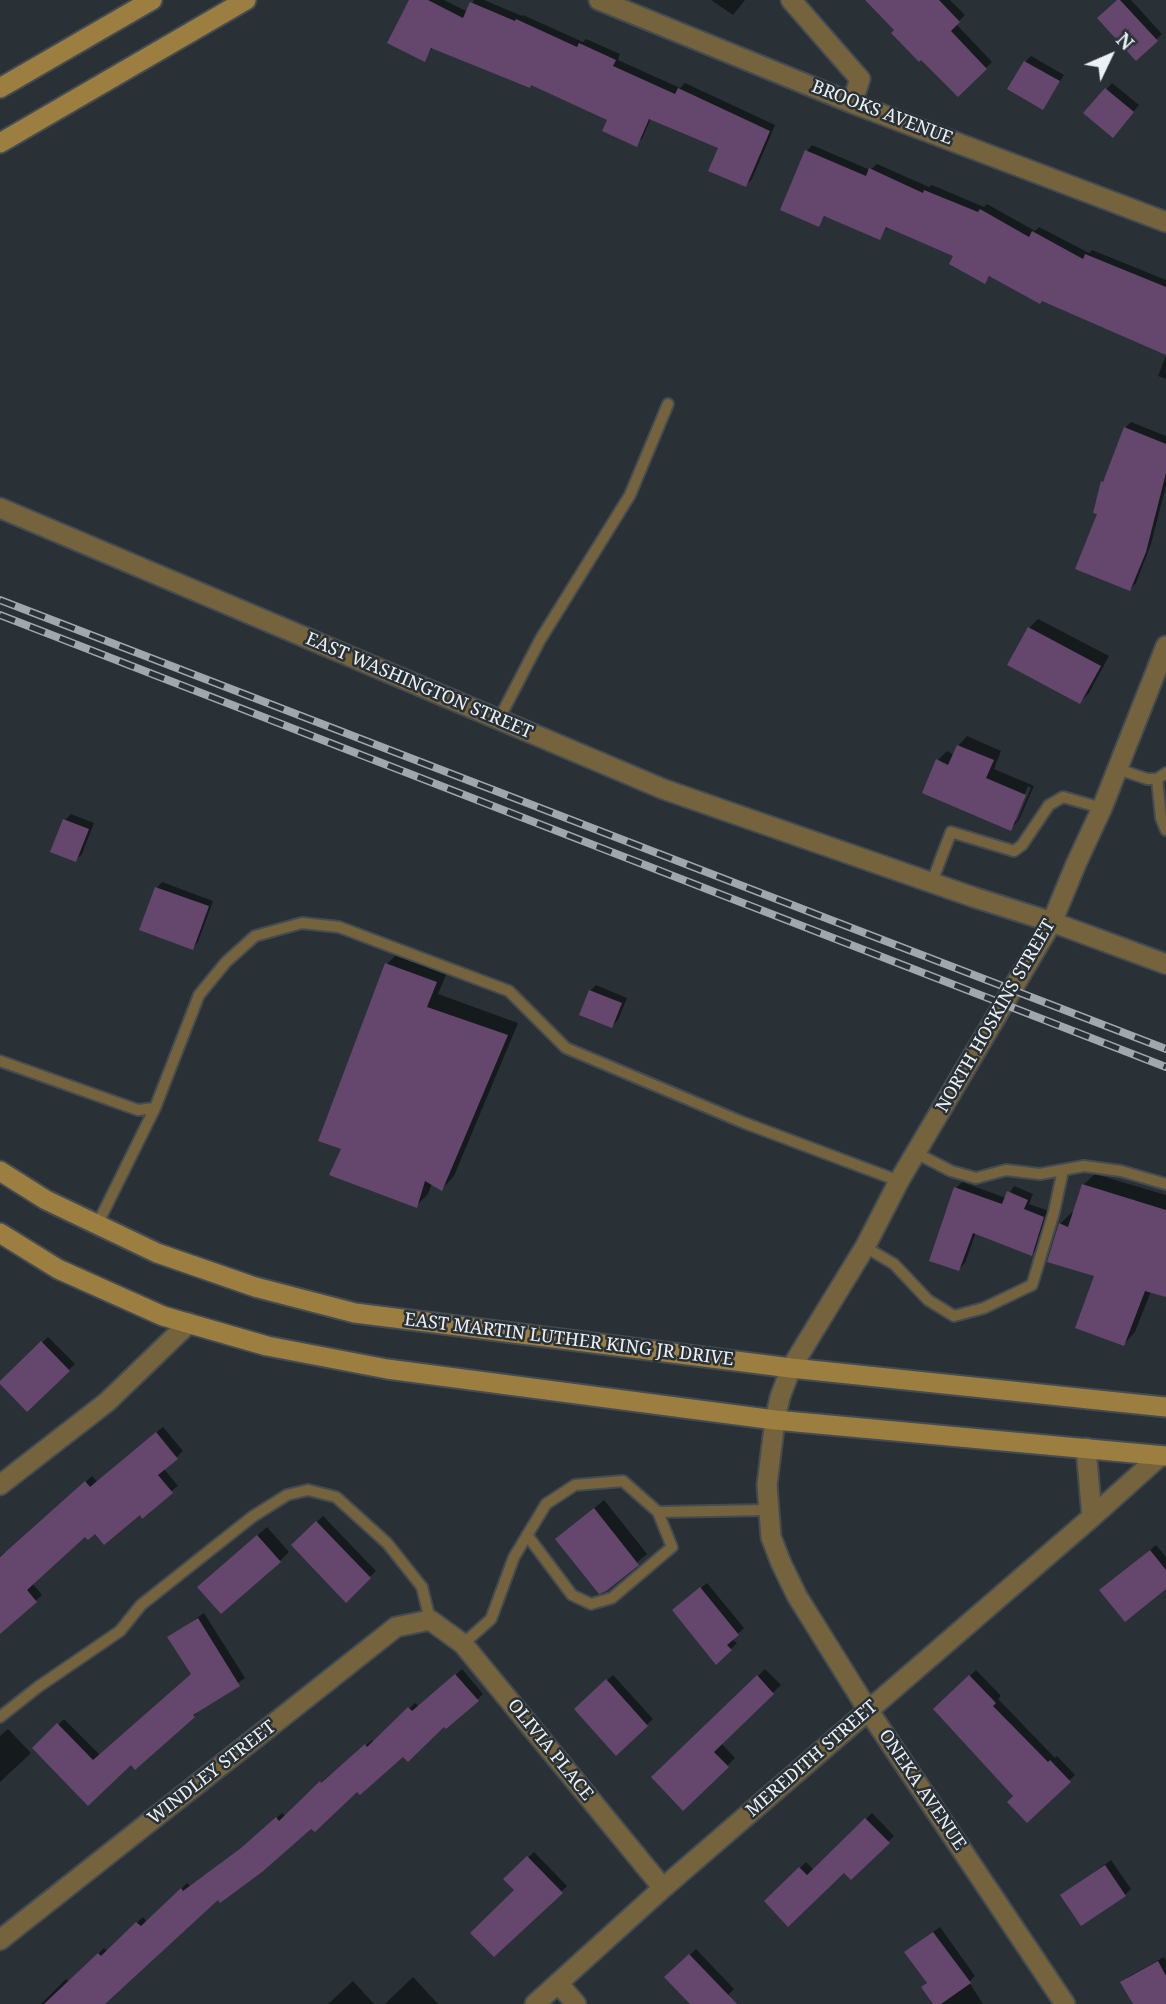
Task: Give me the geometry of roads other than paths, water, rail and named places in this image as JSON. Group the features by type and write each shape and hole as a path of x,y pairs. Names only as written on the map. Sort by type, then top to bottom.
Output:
{"main road":[{"path":"0,88 152,0"},
{"path":"0,143 246,0"},
{"name":"EAST MARTIN LUTHER KING JR DRIVE","path":"0,1171 47,1200 157,1253 247,1284 355,1313 791,1368 1166,1407"},
{"path":"0,1233 58,1269 163,1316 267,1346 387,1369 775,1420 1163,1456"}],"street":[{"name":"BROOKS AVENUE","path":"599,0 852,103 1166,222"},
{"path":"791,0 860,79 852,103"},
{"name":"EAST WASHINGTON STREET","path":"0,508 663,789 1052,922 1166,964"},
{"name":"NORTH HOSKINS STREET","path":"791,1368 865,1247 899,1181 1052,922 1102,808 1166,646"},
{"path":"0,1485 107,1402 189,1323"},
{"name":"ONEKA AVENUE","path":"791,1368 775,1420 767,1485 771,1537 797,1596 868,1710 1065,2004"},
{"path":"1086,1448 1093,1517"},
{"name":"MEREDITH STREET","path":"535,2004 663,1888 1163,1456"},
{"name":"OLIVIA PLACE","path":"430,1620 463,1644 663,1888"},
{"name":"WINDLEY STREET","path":"0,1940 396,1628 430,1620"},
{"path":"558,1983 576,2004"}],"lane":[{"path":"499,719 540,640 630,495 668,404"},
{"path":"1118,769 1147,779 1162,776 1161,818 1166,830"},
{"path":"932,882 951,832 1014,852 1022,845 1049,805 1063,797 1102,808"},
{"path":"97,1224 155,1108 199,995 219,970 255,936 302,923 339,927 509,991 566,1048 742,1122 899,1181"},
{"path":"0,1061 138,1110 155,1108"},
{"path":"916,1153 951,1171 976,1178 1006,1170 1040,1174 1084,1166 1121,1171 1166,1184"},
{"path":"865,1247 894,1264 928,1300 954,1316 984,1308 1032,1285 1054,1212 1063,1170"},
{"path":"463,1644 491,1619 513,1557 546,1504 575,1485 623,1481 658,1512 672,1547 612,1598 591,1604 572,1595 527,1535"},
{"path":"0,1717 38,1687 120,1631 141,1605 252,1517 287,1495 308,1490 336,1497 387,1543 422,1587 430,1620"},
{"path":"658,1512 767,1510"}],"railway":[{"path":"0,600 1166,1049"},
{"path":"0,615 1166,1067"}]}
